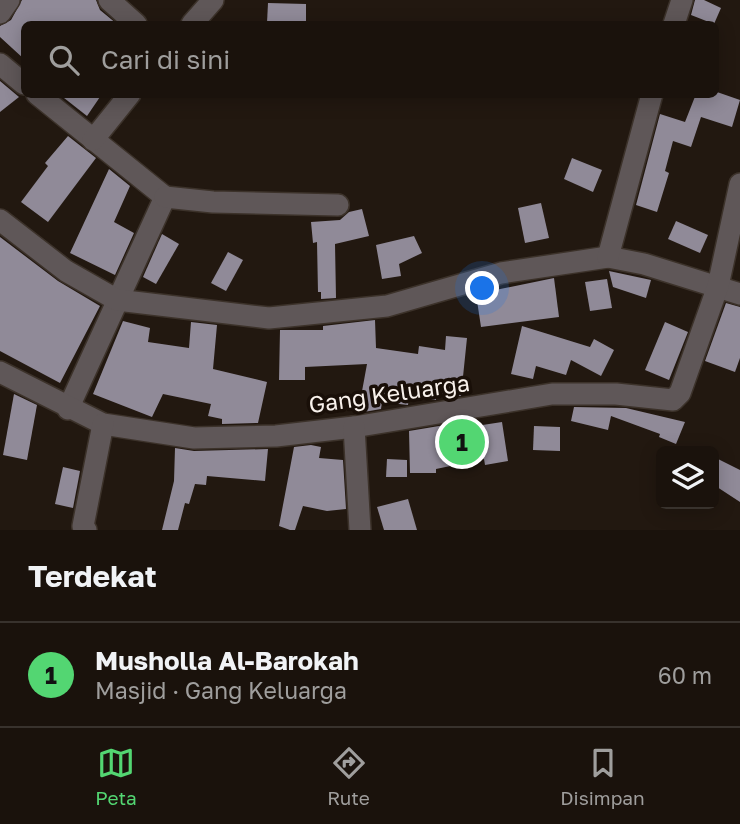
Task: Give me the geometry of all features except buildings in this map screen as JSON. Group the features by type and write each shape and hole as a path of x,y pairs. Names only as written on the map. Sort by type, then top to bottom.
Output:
{"street":[{"path":"0,13 9,0"},
{"path":"195,21 213,0"},
{"path":"675,21 682,0"},
{"path":"0,64 21,82"},
{"path":"42,98 165,197 213,202 338,205"},
{"path":"93,140 127,98"},
{"path":"608,257 651,98"},
{"path":"718,286 740,184"},
{"path":"68,409 165,197"},
{"path":"0,220 66,271 117,300 269,318 387,306 501,272 608,257 740,294"},
{"name":"Gang Keluarga","path":"0,372 68,409 103,424 204,438 276,436 354,427 552,394 616,394 673,400 680,393 718,286"},
{"path":"86,530 83,526 103,424"},
{"path":"354,427 360,530"}],"place":[{"name":"Musholla Al-Barokah","path":"462,442"}]}
